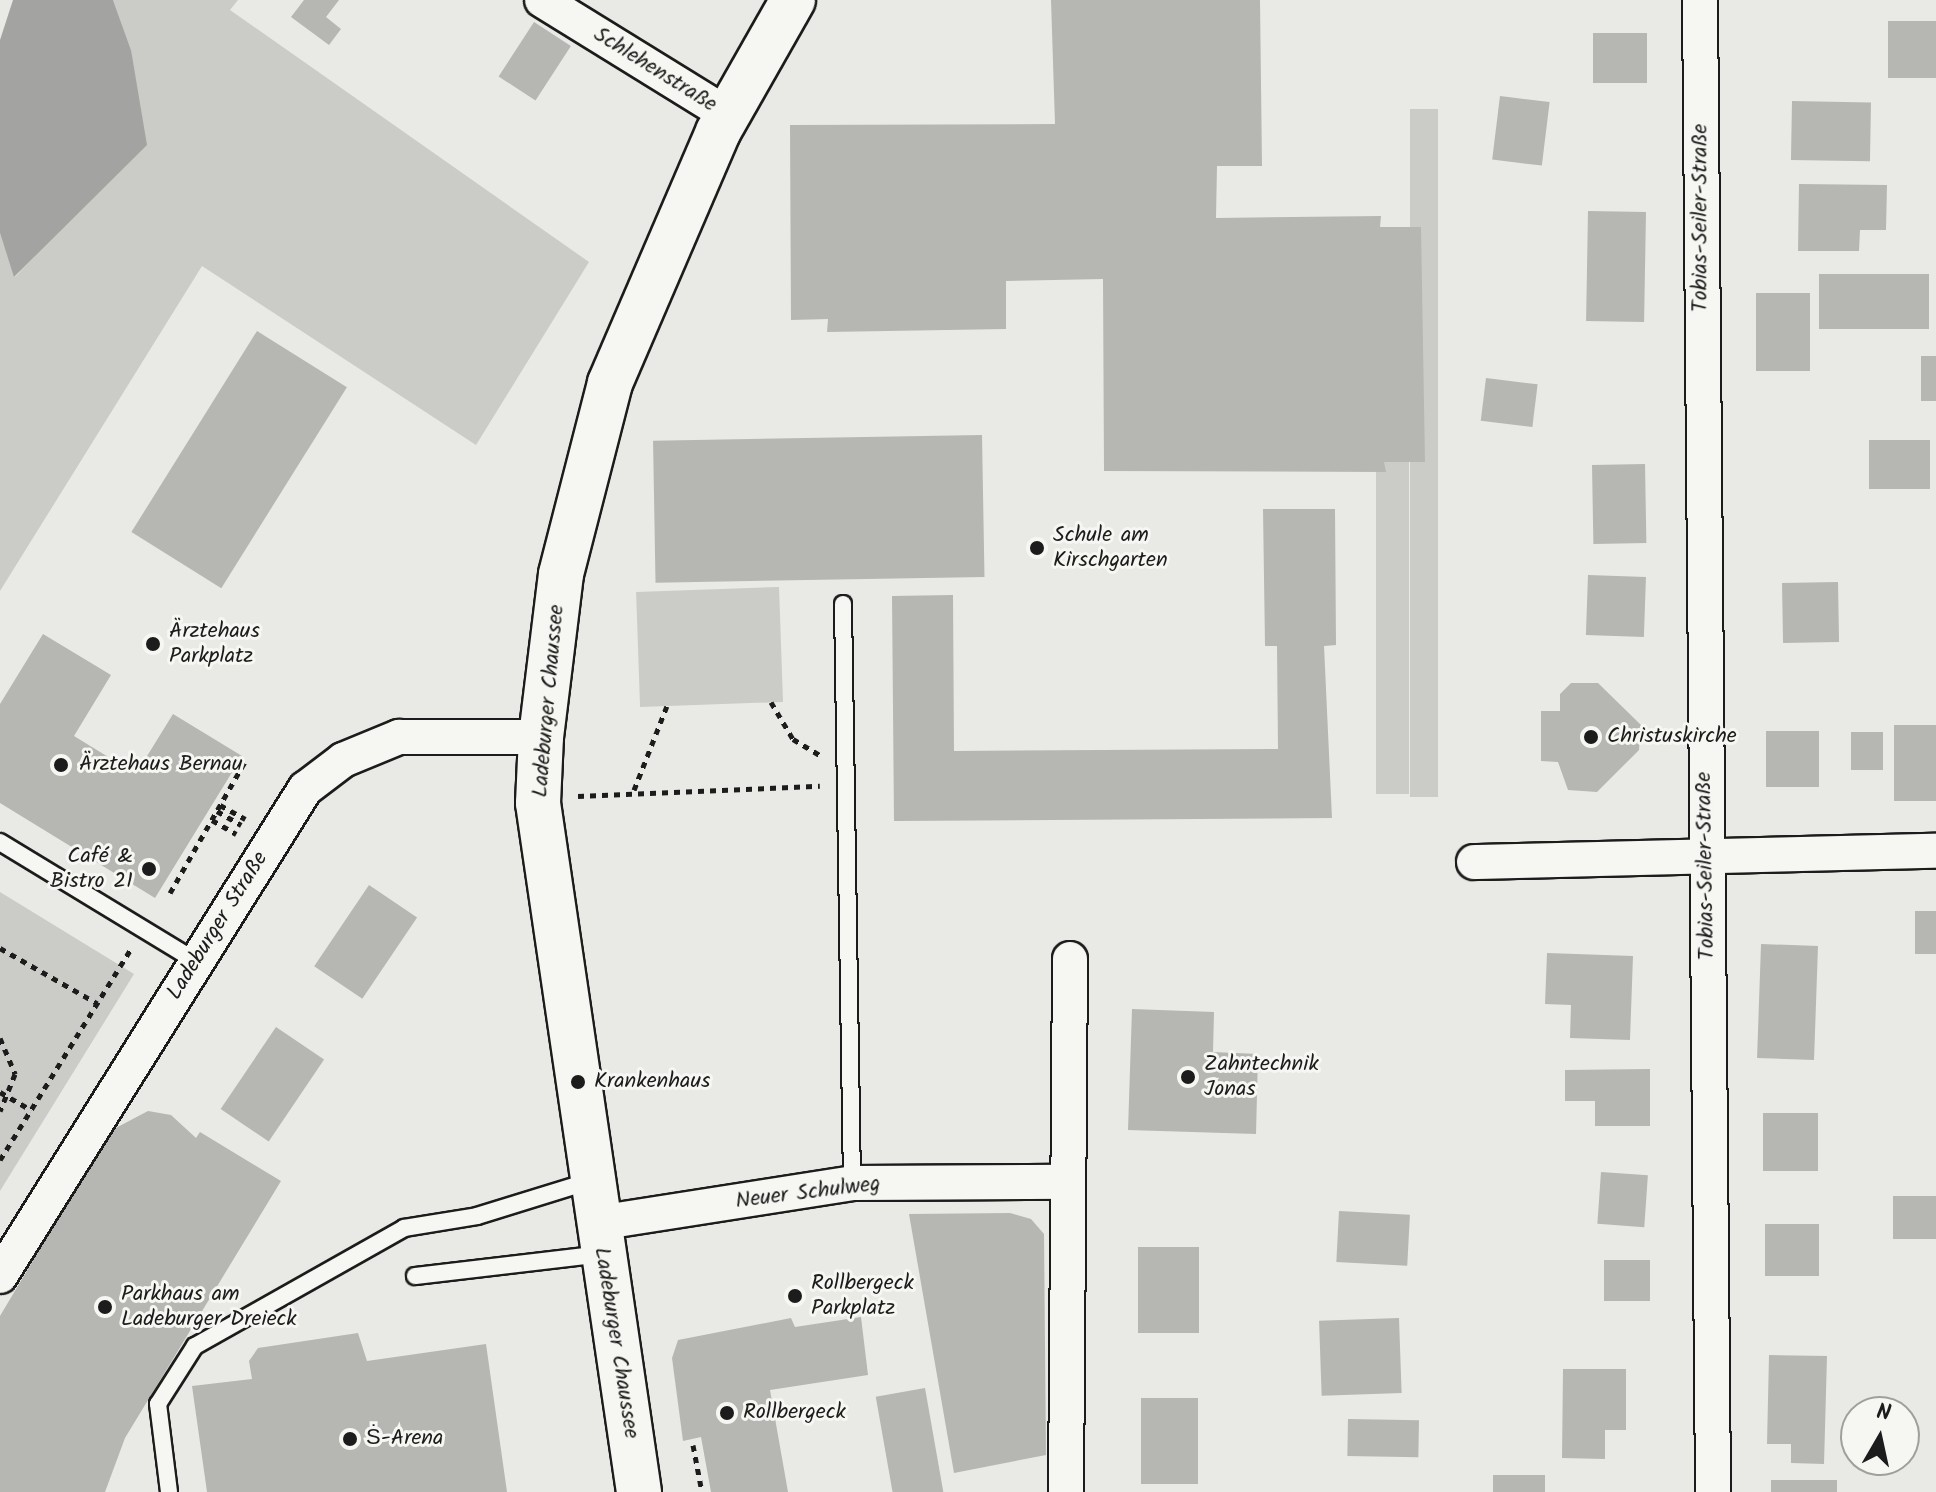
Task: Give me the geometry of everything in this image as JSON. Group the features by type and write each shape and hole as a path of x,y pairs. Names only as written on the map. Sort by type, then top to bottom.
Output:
{"main road":[{"name":"Ladeburger Chaussee","path":"639,1492 538,803 541,737 561,574 610,383 728,115 793,0"}],"street":[{"name":"Schlehenstraße","path":"542,0 728,115"},
{"name":"Tobias-Seiler-Straße","path":"1700,0 1705,858 1713,1492"},
{"name":"Ladeburger Straße","path":"0,1276 305,789 343,760 399,737 541,737"},
{"path":"1474,862 1936,851"},
{"path":"1066,1492 1070,959"},
{"name":"Neuer Schulweg","path":"601,1239 852,1183 1068,1182"}],"lane":[{"path":"843,604 849,785 852,1183"},
{"path":"0,842 196,961"},
{"path":"169,1492 158,1404 195,1346 404,1228 477,1216 592,1180"},
{"path":"415,1276 601,1239"}],"path":[{"path":"771,702 807,749 824,758 848,755"},
{"path":"634,790 667,706"},
{"path":"170,893 246,760"},
{"path":"576,796 634,790 849,785"},
{"path":"219,808 243,822"},
{"path":"212,820 236,834"},
{"path":"0,1160 132,947"},
{"path":"0,948 97,1003"},
{"path":"0,1038 15,1074 9,1097 0,1111"},
{"path":"0,1092 31,1110"},
{"path":"693,1445 702,1492"}],"shaded area":[{"path":"13,0 113,0 131,50 147,145 14,277 0,233 0,40"},
{"path":"113,0 238,0 230,10 589,262 476,445 202,266 0,591 0,233 15,277 77,212 131,50"},
{"path":"1410,109 1438,109 1438,797 1410,797"},
{"path":"1376,454 1409,454 1409,794 1376,794"},
{"path":"779,587 783,702 640,707 636,592"},
{"path":"0,892 134,974 0,1191"}],"building":[{"path":"304,0 339,0 326,17 341,29 329,45 291,17"},
{"path":"1051,0 1260,0 1262,166 1217,166 1216,218 1381,216 1380,227 1421,227 1425,462 1384,462 1386,472 1104,471 1103,279 1006,281 1006,329 827,332 828,319 791,320 790,125 1055,124"},
{"path":"1888,21 1936,21 1936,78 1888,78"},
{"path":"534,22 571,46 535,100 499,77"},
{"path":"1593,33 1647,33 1647,83 1593,83"},
{"path":"1500,96 1550,102 1542,166 1492,160"},
{"path":"1792,101 1871,102 1870,161 1791,160"},
{"path":"1799,184 1887,185 1886,230 1860,230 1859,251 1798,251"},
{"path":"1588,211 1646,212 1644,322 1586,321"},
{"path":"1819,274 1929,274 1929,329 1819,329"},
{"path":"1756,293 1810,293 1810,371 1756,371"},
{"path":"257,331 347,387 221,588 131,532"},
{"path":"1921,356 1936,356 1936,401 1921,401"},
{"path":"1486,378 1538,384 1532,427 1481,421"},
{"path":"982,435 984,577 656,583 653,441"},
{"path":"1869,440 1930,440 1930,489 1869,489"},
{"path":"1645,464 1646,543 1593,544 1592,465"},
{"path":"1263,509 1335,509 1336,645 1324,646 1332,818 894,821 892,596 953,595 954,751 1278,749 1277,646 1265,646"},
{"path":"1588,575 1646,577 1644,637 1586,635"},
{"path":"1838,582 1839,642 1783,643 1782,583"},
{"name":"Ärztehaus Bernau","path":"43,634 111,675 74,736 136,774 173,714 242,756 155,898 0,803 0,704"},
{"name":"Christuskirche","path":"1571,683 1598,683 1641,725 1639,750 1597,792 1568,790 1558,762 1541,761 1541,711 1560,711 1560,694"},
{"path":"1894,725 1936,725 1936,801 1894,801"},
{"path":"1766,731 1819,731 1819,787 1766,787"},
{"path":"1851,732 1883,732 1883,770 1851,770"},
{"path":"369,885 417,917 362,999 314,966"},
{"path":"1915,911 1936,911 1936,954 1915,954"},
{"path":"1761,944 1818,946 1814,1060 1757,1058"},
{"path":"1547,953 1633,956 1630,1040 1570,1038 1571,1005 1545,1004"},
{"path":"1132,1009 1214,1012 1213,1052 1258,1054 1256,1134 1128,1130"},
{"path":"276,1027 324,1059 269,1142 221,1109"},
{"path":"1650,1069 1650,1126 1595,1126 1595,1101 1565,1101 1565,1070"},
{"name":"Parkhaus am Ladeburger Dreieck","path":"148,1111 171,1115 196,1138 200,1132 281,1181 125,1438 105,1492 0,1492 0,1316 110,1131"},
{"path":"1763,1113 1818,1113 1818,1171 1763,1171"},
{"path":"1601,1172 1648,1175 1644,1227 1597,1224"},
{"path":"1893,1196 1936,1196 1936,1239 1893,1239"},
{"path":"1339,1211 1410,1215 1407,1266 1336,1262"},
{"path":"1010,1213 1031,1219 1044,1234 1046,1455 954,1473 909,1214"},
{"path":"1765,1224 1819,1224 1819,1276 1765,1276"},
{"path":"1138,1247 1199,1247 1199,1333 1138,1333"},
{"path":"1604,1260 1650,1260 1650,1301 1604,1301"},
{"name":"Rollbergeck","path":"861,1317 868,1375 770,1390 788,1492 711,1492 701,1437 683,1441 672,1358 678,1340 791,1318 795,1327"},
{"path":"1399,1318 1402,1393 1322,1396 1319,1321"},
{"name":"Ṡ-Arena","path":"358,1333 367,1361 486,1344 507,1492 207,1492 192,1386 252,1379 249,1361 258,1348"},
{"path":"1769,1355 1827,1356 1824,1464 1791,1463 1791,1444 1767,1444"},
{"path":"1563,1369 1626,1369 1626,1430 1605,1430 1605,1459 1562,1458"},
{"path":"925,1388 943,1492 893,1492 876,1397"},
{"path":"1141,1398 1198,1398 1198,1484 1141,1484"},
{"path":"1348,1419 1419,1420 1418,1457 1347,1456"},
{"path":"1493,1475 1545,1475 1545,1492 1493,1492"},
{"path":"1771,1480 1837,1480 1837,1492 1771,1492"}],"place":[{"name":"Schule am Kirschgarten","path":"1037,548"},
{"name":"Ärztehaus Parkplatz","path":"153,644"},
{"name":"Christuskirche","path":"1591,737"},
{"name":"Ärztehaus Bernau","path":"61,765"},
{"name":"Café & Bistro 21","path":"149,869"},
{"name":"Zahntechnik Jonas","path":"1188,1077"},
{"name":"Krankenhaus","path":"578,1082"},
{"name":"Rollbergeck Parkplatz","path":"795,1296"},
{"name":"Parkhaus am Ladeburger Dreieck","path":"105,1307"},
{"name":"Rollbergeck","path":"727,1413"},
{"name":"Ṡ-Arena","path":"350,1439"}]}
